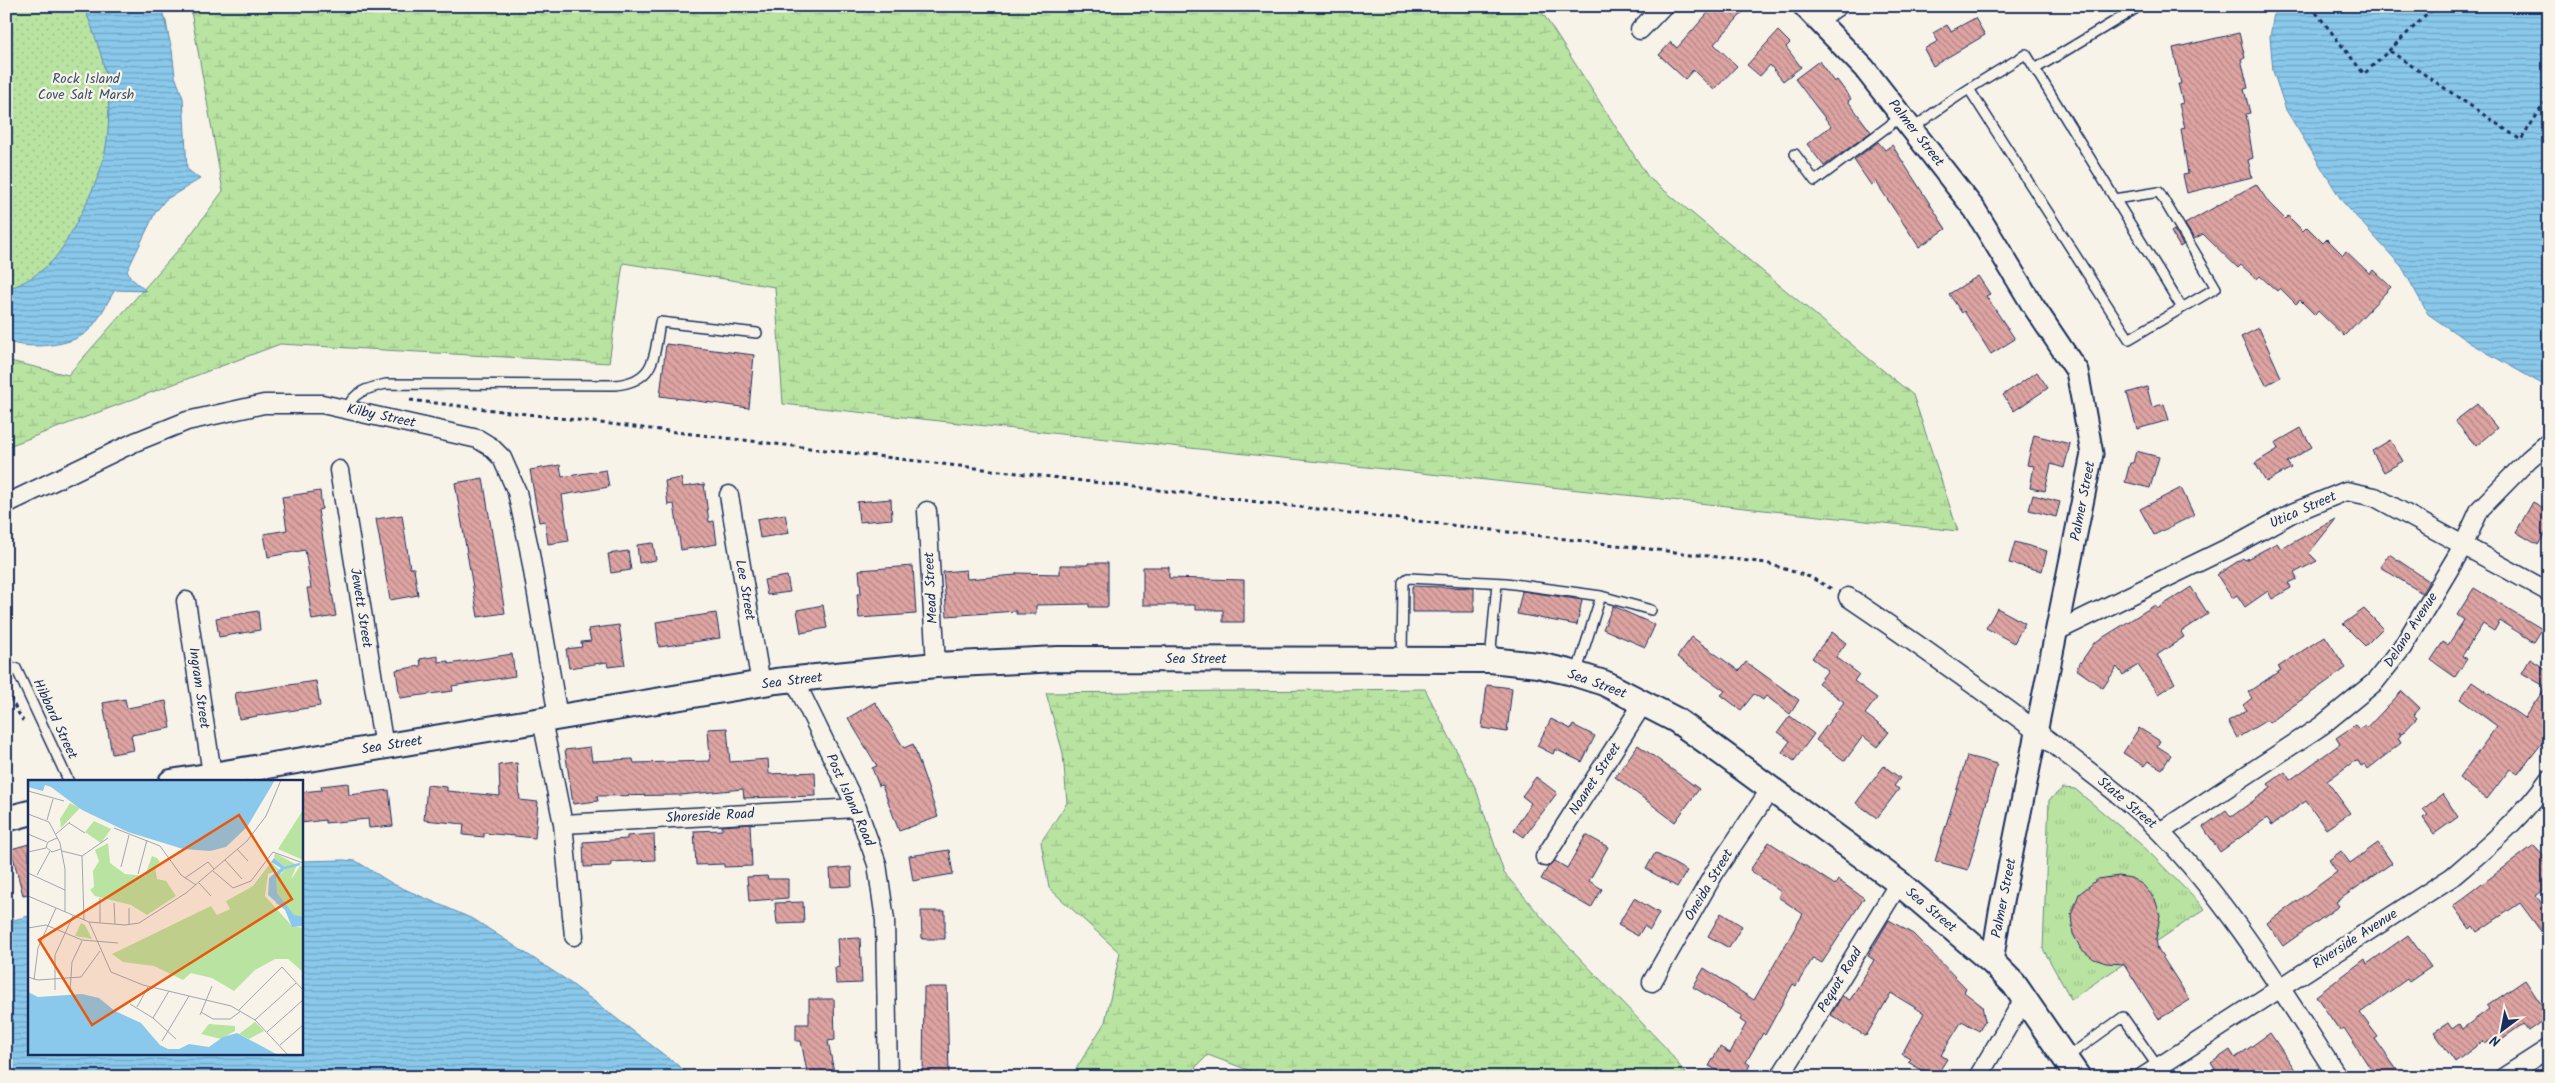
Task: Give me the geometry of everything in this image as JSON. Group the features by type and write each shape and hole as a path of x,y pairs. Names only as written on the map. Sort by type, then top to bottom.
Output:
{"main road":[{"name":"Sea Street","path":"181,780 794,679 936,666 1058,659 1490,660 1538,665 1604,683 1644,702 1692,731 1899,883 1992,962 2014,984 2072,1068"},
{"path":"6,818 28,813"}],"street":[{"path":"1640,30 1663,6"},
{"path":"1811,13 1838,6"},
{"name":"Palmer Street","path":"1811,13 1864,68 1975,210 2032,304 2077,371 2092,454 2038,732 2000,912 1992,962"},
{"name":"Kilby Street","path":"6,504 135,442 187,421 264,404 322,404 478,439 491,447 502,458 517,492 522,512 550,719"},
{"name":"Delano Avenue","path":"2160,832 2322,726 2375,682 2402,648 2463,546 2480,509 2529,459 2549,442"},
{"name":"Jewett Street","path":"339,470 384,746"},
{"name":"Utica Street","path":"2057,631 2236,544 2292,513 2346,491 2375,497 2549,592"},
{"name":"Lee Street","path":"729,495 761,684"},
{"name":"Mead Street","path":"927,511 936,666"},
{"name":"State Street","path":"1848,597 1926,649 2038,732 2095,776 2160,832 2202,878 2280,988 2338,1077"},
{"name":"Ingram Street","path":"186,601 212,774"},
{"name":"Post Island Road","path":"794,679 857,808 877,864 885,920 888,1077"},
{"name":"Noanet Street","path":"1545,857 1644,702"},
{"path":"550,719 574,936"},
{"name":"Riverside Avenue","path":"2151,1072 2452,877 2492,843 2533,803 2549,779"},
{"name":"Oneida Street","path":"1652,982 1716,870 1770,790"},
{"name":"Shoreside Road","path":"563,824 857,808"},
{"name":"Pequot Road","path":"1780,1077 1899,883"},
{"path":"1978,1077 2024,999"},
{"path":"2504,1077 2549,1048"}],"lane":[{"path":"2035,69 2140,6"},
{"path":"1795,154 1816,181 1908,122 1943,105 2026,54 2182,308"},
{"path":"1969,89 2129,338 2216,288 2159,192 2115,199"},
{"path":"347,409 351,399 359,392 386,384 626,384 635,382 646,374 652,364 660,322 757,333"},
{"path":"1402,660 1403,582 1408,578 1497,583 1601,596 1651,610"},
{"path":"1490,660 1497,583"},
{"path":"1576,674 1601,596"},
{"name":"Hibbard Street","path":"16,668 68,780"},
{"path":"2072,1068 2122,1017 2151,1072"}],"path":[{"path":"2311,6 2364,74 2436,6"},
{"path":"2390,51 2521,140 2549,96"},
{"path":"404,399 1766,563 1810,577 1848,597"}],"green space":[{"name":"Rock Island Cove Salt Marsh","path":"6,6 154,6 166,21 170,46 142,192 6,317"},
{"path":"190,6 1538,6 1648,177 1913,395 1958,531 783,404 775,287 623,263 609,363 280,344 6,447 6,360 68,375 186,241 223,191"},
{"path":"1425,689 1476,789 1504,873 1551,928 1666,1048 1688,1077 1267,1077 1208,1055 1186,1077 1071,1077 1105,1022 1120,953 1049,888 1041,842 1067,803 1063,753 1046,693"},
{"path":"2063,788 2075,789 2144,847 2205,909 2071,999 2043,949 2049,800"}],"water":[{"path":"84,6 161,6 172,50 175,76 183,98 187,169 200,179 165,200 155,213 127,271 131,278 146,291 115,290 93,326 81,336 72,340 37,346 15,344 6,341 6,289 38,273 54,259 73,230 100,171 105,153 109,104 107,84 99,50"},
{"path":"2271,6 2549,6 2549,388 2470,343 2428,314 2402,267 2342,201 2286,110 2273,71 2270,37 2274,13"},
{"path":"302,861 356,861 393,884 475,920 565,979 693,1077 6,1077 6,922 28,916 28,1056 302,1056"}],"building":[{"path":"1714,6 1749,6 1714,44 1737,66 1714,90 1693,70 1685,79 1659,55 1671,42 1677,48"},
{"path":"1975,18 1985,35 1933,66 1924,49 1938,41 1933,33 1947,25 1951,31"},
{"path":"1778,31 1790,43 1786,47 1801,67 1783,81 1770,65 1760,76 1747,65"},
{"path":"2239,33 2245,58 2241,59 2248,88 2244,89 2250,113 2246,114 2253,158 2248,160 2252,177 2187,193 2183,175 2188,174 2181,129 2185,128 2179,104 2183,103 2178,84 2181,84 2173,48"},
{"path":"1819,61 1834,82 1837,80 1851,99 1848,101 1871,132 1824,166 1807,144 1831,126 1795,79"},
{"path":"1878,142 1885,150 1892,145 1946,229 1919,247 1876,182 1871,185 1854,160"},
{"path":"2256,184 2269,203 2285,219 2288,216 2303,231 2307,227 2323,243 2327,239 2343,255 2346,251 2370,274 2373,270 2391,287 2344,336 2318,311 2315,315 2300,300 2296,304 2280,288 2277,291 2260,276 2257,279 2241,265 2238,268 2203,234 2194,239 2185,224"},
{"path":"2174,230 2183,245 2180,247 2171,232"},
{"path":"1978,276 1990,294 1986,296 2015,339 1991,354 1964,311 1962,313 1949,294"},
{"path":"2259,328 2281,377 2266,385 2241,337"},
{"path":"666,344 754,355 749,408 660,396"},
{"path":"2037,372 2048,388 2014,411 2003,395"},
{"path":"2147,387 2152,407 2164,404 2169,420 2137,429 2127,393"},
{"path":"2477,404 2497,428 2476,446 2455,421"},
{"path":"2301,428 2312,447 2287,462 2291,468 2266,482 2255,463 2278,449 2275,443"},
{"path":"2034,435 2070,444 2064,468 2051,464 2045,491 2030,488 2034,466 2027,465"},
{"path":"2390,440 2403,461 2384,472 2372,451"},
{"path":"2136,451 2159,457 2150,488 2125,482 2130,463 2133,463"},
{"path":"560,465 562,477 606,470 609,487 562,495 569,541 548,544 545,521 539,522 530,470"},
{"path":"483,478 505,613 478,617 455,483"},
{"path":"681,478 683,487 704,484 709,522 714,521 717,544 681,550 674,504 668,505 665,481"},
{"path":"2181,488 2194,515 2154,535 2140,509"},
{"path":"320,491 322,509 318,510 336,616 312,620 307,588 311,588 305,550 268,557 264,534 287,530 282,497"},
{"path":"2033,495 2060,502 2056,517 2029,510"},
{"path":"891,499 892,519 859,522 857,502"},
{"path":"2533,502 2549,511 2549,526 2538,545 2516,532"},
{"path":"785,514 789,533 760,538 757,519"},
{"path":"402,515 410,568 414,568 418,595 390,600 376,519"},
{"path":"2336,519 2309,553 2317,561 2294,573 2297,579 2289,583 2291,588 2272,599 2268,591 2245,607 2237,595 2232,598 2217,575 2243,558 2245,560 2277,543 2281,549"},
{"path":"2015,542 2047,551 2042,571 2009,563"},
{"path":"653,543 656,560 639,563 637,545"},
{"path":"628,551 631,570 611,573 608,554"},
{"path":"2389,554 2429,581 2422,593 2380,567"},
{"path":"1088,563 1108,563 1108,607 1089,607 1089,604 1036,605 1036,614 1016,614 1016,611 947,616 943,572 966,570 967,579 1016,575 1016,573 1060,574 1060,565 1088,565"},
{"path":"913,566 916,614 859,618 857,594 861,594 859,570"},
{"path":"1143,567 1169,567 1169,578 1244,580 1244,622 1223,622 1223,610 1195,610 1195,605 1143,605"},
{"path":"787,576 790,592 767,595 764,580"},
{"path":"1412,586 1474,588 1474,612 1412,612"},
{"path":"2191,587 2208,614 2181,632 2184,637 2157,655 2175,683 2158,694 2138,665 2123,675 2117,667 2103,688 2076,669 2094,643 2155,605 2157,609"},
{"path":"2474,588 2542,629 2534,642 2500,621 2494,631 2483,624 2462,656 2467,659 2455,677 2431,660 2443,642 2448,645 2464,620 2457,615"},
{"path":"1522,591 1582,600 1577,625 1517,614"},
{"path":"823,605 827,628 801,633 797,610"},
{"path":"1613,606 1655,625 1645,647 1603,629"},
{"path":"1997,608 2025,623 2014,643 1986,628"},
{"path":"2364,609 2383,628 2365,646 2343,624"},
{"path":"258,611 260,630 219,637 216,618"},
{"path":"716,613 720,638 659,647 656,622"},
{"path":"619,625 625,665 608,667 607,662 569,668 566,649 582,647 581,642 591,641 588,629"},
{"path":"1832,632 1846,643 1836,657 1859,674 1854,681 1877,698 1865,714 1889,732 1877,747 1863,736 1845,761 1816,740 1844,702 1818,683 1828,670 1812,658"},
{"path":"2325,636 2346,668 2269,723 2267,720 2237,738 2228,721 2247,710 2243,705 2252,698 2248,692 2281,670 2278,667"},
{"path":"1692,637 1739,671 1746,662 1799,700 1790,714 1766,696 1763,700 1754,694 1741,710 1721,695 1725,691 1677,657"},
{"path":"512,654 515,676 452,686 453,691 400,698 396,670 421,666 420,659 438,656 438,662 448,661 449,664"},
{"path":"2530,659 2549,671 2549,734 2518,774 2510,769 2487,799 2459,778 2497,726 2460,699 2472,682 2524,718 2546,687 2522,673"},
{"path":"316,681 320,706 239,719 235,693"},
{"path":"1487,685 1512,688 1507,732 1482,728"},
{"path":"2402,691 2420,708 2414,715 2417,718 2402,734 2399,732 2401,735 2398,738 2401,743 2368,769 2365,764 2361,766 2358,761 2353,762 2327,781 2350,813 2326,829 2306,801 2272,825 2267,818 2220,852 2203,827 2226,810 2231,817 2271,788 2268,784 2285,772 2290,780 2340,744 2336,738 2355,725 2359,729 2365,725 2367,728"},
{"path":"125,699 127,708 166,701 171,728 131,735 134,750 112,754 103,703"},
{"path":"875,702 904,748 913,744 938,817 899,831 882,785 879,786 872,768 877,766 848,718"},
{"path":"1790,716 1814,734 1794,761 1782,752 1790,741 1778,732"},
{"path":"1551,719 1571,729 1573,725 1595,736 1582,762 1555,749 1553,754 1537,746"},
{"path":"727,728 730,762 768,759 769,774 815,772 816,796 744,798 743,789 681,795 597,796 598,801 573,804 565,750 590,747 592,761 633,759 634,763 710,761 708,729"},
{"path":"2139,728 2160,741 2157,746 2171,755 2162,769 2148,761 2144,766 2123,753"},
{"path":"1638,745 1699,789 1675,822 1615,777"},
{"path":"1967,756 1997,764 1968,870 1935,861"},
{"path":"517,763 520,800 538,802 535,838 484,833 484,837 463,835 464,824 424,820 427,785 447,787 447,791 500,796 499,765"},
{"path":"1884,766 1900,778 1894,786 1899,789 1877,818 1856,803"},
{"path":"1536,777 1557,793 1524,837 1514,830 1531,803 1522,796"},
{"path":"348,783 349,795 389,790 393,826 369,828 368,819 325,823 325,820 302,823 302,792 322,790 321,786"},
{"path":"2443,794 2458,817 2434,834 2423,818 2428,815 2423,809"},
{"path":"750,824 752,866 696,865 694,831 722,830 722,826"},
{"path":"654,834 655,860 611,862 611,866 584,867 583,842 627,839 627,836"},
{"path":"1586,835 1608,847 1589,881 1602,889 1591,908 1541,879 1548,867 1555,861 1567,868"},
{"path":"1769,842 1835,885 1838,880 1864,898 1822,963 1813,958 1796,986 1793,984 1765,1035 1763,1033 1746,1062 1750,1065 1743,1077 1729,1077 1709,1066 1720,1047 1730,1053 1746,1024 1740,1020 1742,1016 1693,987 1704,968 1754,1000 1803,914 1778,897 1781,892 1750,870"},
{"path":"2378,843 2392,863 2336,902 2339,906 2283,946 2267,923 2337,872 2329,860 2341,851 2350,863"},
{"path":"28,844 28,894 23,895 11,849"},
{"path":"2534,845 2549,861 2549,885 2536,896 2549,913 2549,942 2520,903 2477,932 2473,926 2470,929 2453,906"},
{"path":"949,850 953,874 913,881 909,856"},
{"path":"1655,853 1687,871 1677,887 1646,869"},
{"path":"851,867 852,886 831,887 830,869"},
{"path":"767,876 768,879 788,879 788,898 749,901 747,877"},
{"path":"2119,876 2131,878 2143,885 2155,899 2160,915 2156,940 2158,950 2190,1000 2159,1019 2124,964 2106,963 2094,959 2081,949 2073,934 2071,915 2079,894 2098,879"},
{"path":"1634,898 1659,913 1650,930 1644,926 1638,936 1618,925"},
{"path":"803,902 804,923 777,924 775,903"},
{"path":"921,911 945,911 945,939 922,939"},
{"path":"1721,913 1742,926 1729,948 1708,936"},
{"path":"1889,920 1913,934 1966,988 1964,992 1982,1006 1985,1021 1979,1031 1962,1021 1941,1055 1947,1059 1937,1075 1930,1071 1928,1074 1908,1062 1911,1059 1902,1054 1924,1013 1891,993 1866,1036 1831,1015 1842,996 1850,1000 1874,960 1868,956"},
{"path":"2408,935 2431,967 2409,982 2407,979 2360,1013 2378,1037 2375,1039 2402,1077 2376,1077 2344,1028 2340,1031 2316,996 2365,959 2367,964"},
{"path":"860,938 862,983 836,984 835,968 839,967 837,939"},
{"path":"2525,980 2549,1016 2528,1031 2523,1024 2496,1043 2493,1039 2485,1044 2483,1041 2455,1062 2434,1032 2448,1023 2452,1029 2459,1024 2462,1029 2489,1009 2487,1006"},
{"path":"924,987 947,987 949,1077 923,1077"},
{"path":"809,999 834,999 835,1040 828,1041 835,1077 808,1077 801,1041 796,1041 796,1024 809,1024"},
{"path":"2270,1033 2300,1077 2220,1077 2211,1063 2230,1050 2235,1058"}]}
